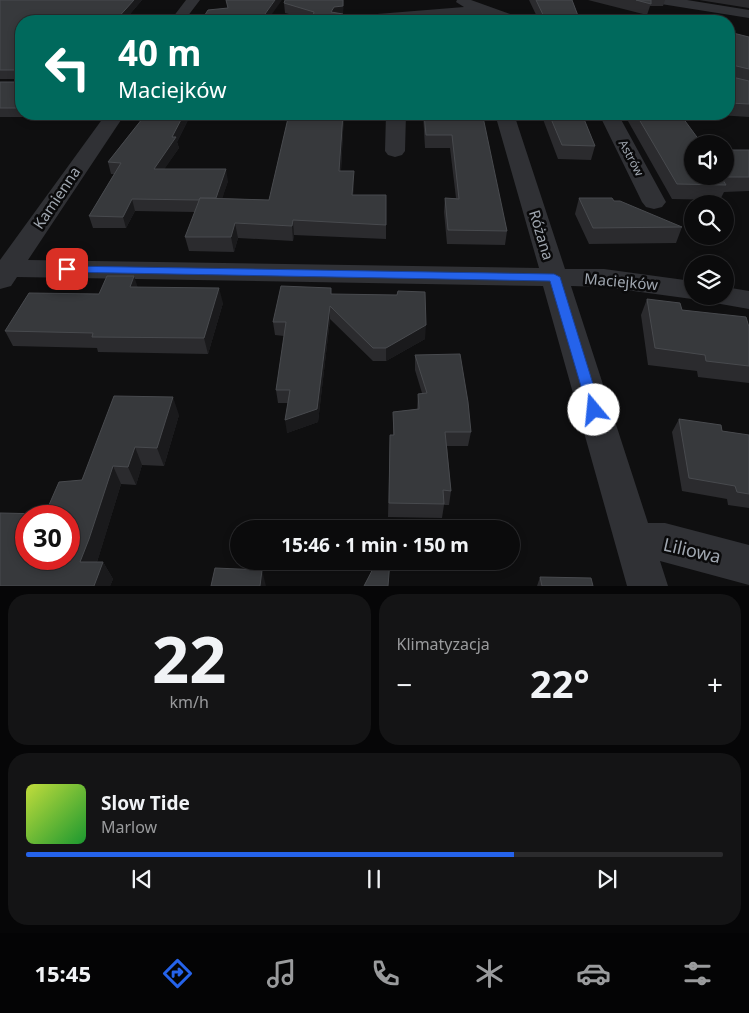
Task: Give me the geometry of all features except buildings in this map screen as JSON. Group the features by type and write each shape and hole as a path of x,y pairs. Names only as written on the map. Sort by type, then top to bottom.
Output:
{"street":[{"path":"181,15 192,0"},
{"path":"457,0 496,15"},
{"path":"661,0 749,14"},
{"path":"435,15 480,10"},
{"name":"Kamienna","path":"3,273 111,120"},
{"path":"395,151 396,120"},
{"name":"Różana","path":"506,120 648,586"},
{"name":"Astrów","path":"611,120 654,202"},
{"name":"Maciejków","path":"3,273 604,278 684,289"},
{"path":"734,298 749,300"},
{"name":"Liliowa","path":"635,542 665,542 749,565"}],"route":[{"path":"67,269 554,277 594,410"}]}
